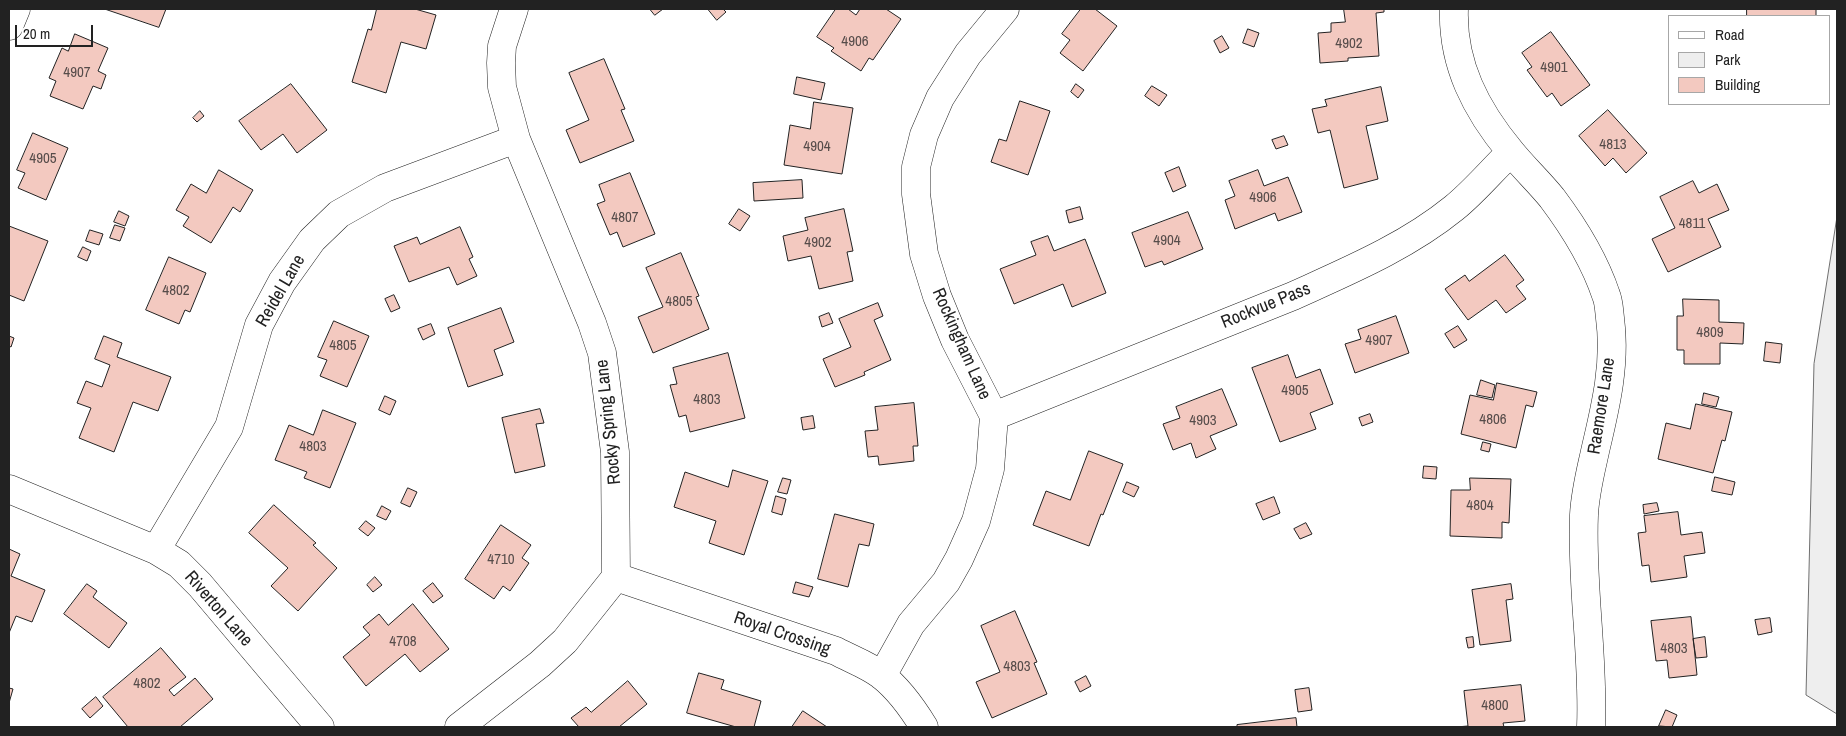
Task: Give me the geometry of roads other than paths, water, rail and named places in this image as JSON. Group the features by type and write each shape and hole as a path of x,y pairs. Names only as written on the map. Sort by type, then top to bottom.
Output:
{"street":[{"path":"9,26 16,9"},
{"name":"Rocky Spring Lane","path":"514,9 502,46 502,87 516,140 592,323 602,353 615,452 616,578"},
{"name":"Rockingham Lane","path":"882,676 911,624 946,582 959,559 976,520 990,469 994,416 955,340 924,254 916,194 916,167 924,135 940,98 968,54 1005,9"},
{"name":"Raemore Lane","path":"1454,9 1456,44 1462,71 1471,93 1490,124 1511,152 1552,198 1593,262 1607,297 1612,356 1608,394 1586,487 1584,515 1583,568 1588,610 1590,727"},
{"name":"Reidel Lane","path":"156,550 229,428 259,325 282,282 312,240 339,214 385,188 516,140"},
{"name":"Rockvue Pass","path":"994,416 1293,296 1393,248 1429,227 1455,207 1511,152"},
{"name":"Riverton Lane","path":"9,489 156,550 179,564 200,585 320,727"},
{"path":"459,727 540,664 565,641 616,578"},
{"name":"Royal Crossing","path":"616,578 836,652 882,676 910,704 924,727"}]}
